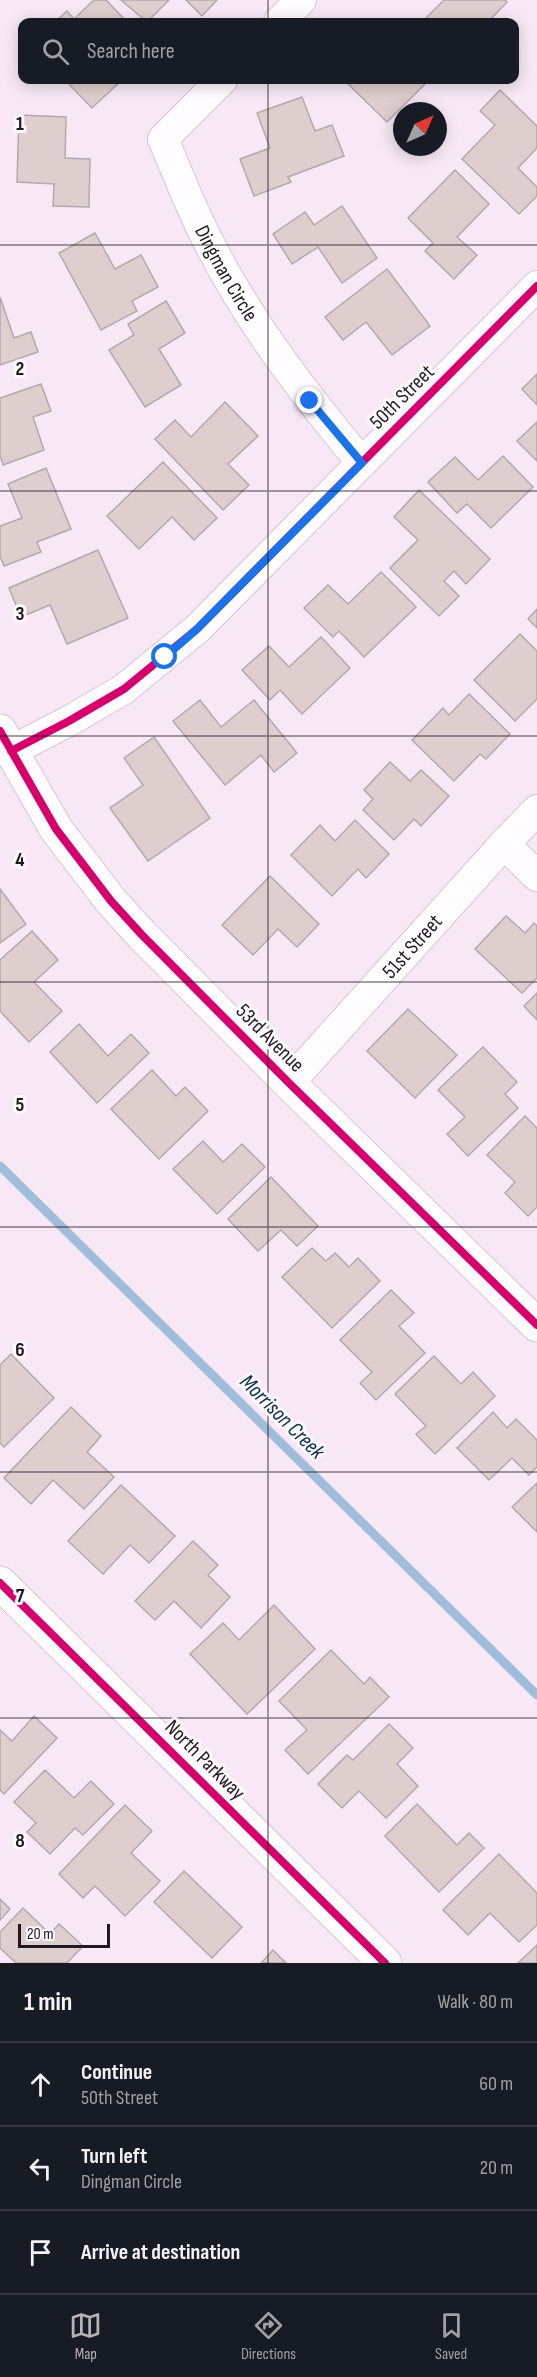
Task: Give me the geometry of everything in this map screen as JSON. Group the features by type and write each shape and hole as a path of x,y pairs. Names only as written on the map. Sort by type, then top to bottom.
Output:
{"street":[{"path":"283,18 302,0"},
{"name":"Dingman Circle","path":"218,84 163,139 203,231 235,290 271,347 310,401 362,463"},
{"name":"50th Street","path":"5,741 69,721 124,689 165,657 197,629 537,286"},
{"name":"53rd Avenue","path":"5,741 56,829 111,901 289,1083 537,1325"},
{"name":"51st Street","path":"289,1083 537,810"},
{"path":"504,844 537,876"},
{"name":"North Parkway","path":"0,1583 385,1963"}],"building":[{"path":"94,0 106,0 123,18 75,18"},
{"path":"121,0 169,0 151,18 142,18"},
{"path":"186,0 217,0 202,16"},
{"path":"444,0 505,0 507,2 492,18 426,18"},
{"path":"67,11 73,18 59,18"},
{"path":"69,84 118,84 92,108"},
{"path":"348,84 425,84 407,102 393,102 393,116 387,122"},
{"path":"500,90 537,126 537,148 518,168 537,187 537,196 519,214 462,159 495,125 480,111"},
{"path":"302,97 315,131 332,125 344,156 288,177 291,182 254,196 240,159 270,148 257,113"},
{"path":"19,115 66,117 65,158 90,159 89,207 53,206 54,184 17,182"},
{"path":"455,170 489,204 457,237 477,255 454,279 425,251 433,243 408,218"},
{"path":"342,206 377,258 342,283 318,247 292,264 273,234 305,212 314,225"},
{"path":"95,233 115,269 141,255 158,287 132,301 137,311 101,330 59,253"},
{"path":"387,269 430,326 392,355 366,322 343,340 325,317"},
{"path":"0,297 14,338 31,332 38,352 0,365"},
{"path":"166,301 185,333 159,349 181,385 145,407 109,350 134,335 128,324"},
{"path":"537,374 537,405 522,389"},
{"path":"41,384 51,411 33,417 44,450 3,465 0,455 0,398"},
{"path":"225,402 258,436 228,464 249,485 223,510 155,439 175,420 191,437"},
{"path":"537,422 537,461 517,441"},
{"path":"503,456 533,487 491,528 467,504 457,513 428,482 455,457 478,480"},
{"path":"163,462 217,518 194,540 172,517 139,549 107,516"},
{"path":"46,468 71,529 37,542 41,552 4,566 0,556 0,526 22,518 8,484"},
{"path":"419,490 490,559 466,584 454,571 444,581 459,596 439,616 390,568 418,540 394,517"},
{"path":"98,550 128,618 67,644 50,605 21,617 9,588"},
{"path":"381,572 416,607 364,657 339,631 333,637 304,608 328,585 348,604"},
{"path":"537,609 537,628 528,619"},
{"path":"520,634 537,651 537,699 515,721 474,680"},
{"path":"321,637 350,668 302,714 280,690 270,700 242,670 269,646 289,667"},
{"path":"469,694 510,734 486,759 480,754 454,781 412,740 443,708 449,715"},
{"path":"200,700 221,727 254,700 297,753 274,772 261,755 225,785 173,721"},
{"path":"154,737 210,818 148,861 110,808 143,785 124,758"},
{"path":"390,762 410,781 421,770 449,796 421,826 414,819 394,840 363,810 373,799 364,790"},
{"path":"355,820 389,854 366,878 358,869 332,896 291,855 320,825 335,841"},
{"path":"270,876 319,924 297,947 278,929 253,955 222,925"},
{"path":"0,889 26,924 0,943"},
{"path":"506,916 525,933 534,923 537,926 537,978 522,993 475,949"},
{"path":"32,931 58,960 34,982 62,1011 29,1042 0,1011 0,960"},
{"path":"537,993 537,1020 524,1006"},
{"path":"408,1009 457,1055 415,1098 367,1051"},
{"path":"79,1024 108,1056 131,1034 149,1053 97,1103 50,1052"},
{"path":"483,1047 517,1082 505,1094 518,1108 468,1156 447,1134 465,1117 438,1090"},
{"path":"152,1070 176,1096 185,1087 208,1111 159,1159 111,1109"},
{"path":"525,1116 537,1128 537,1207 528,1216 505,1193 515,1182 487,1155"},
{"path":"203,1141 223,1162 242,1144 265,1167 217,1214 173,1169"},
{"path":"271,1177 318,1226 297,1246 281,1230 258,1251 228,1219"},
{"path":"312,1248 326,1261 335,1253 349,1267 358,1258 380,1281 332,1328 282,1277"},
{"path":"391,1290 414,1313 399,1326 425,1353 376,1400 360,1383 372,1372 340,1340"},
{"path":"11,1354 54,1398 4,1447 0,1443 0,1365"},
{"path":"434,1356 461,1384 473,1372 495,1396 435,1454 416,1434 426,1426 395,1394"},
{"path":"71,1407 101,1436 87,1452 114,1477 84,1509 53,1480 31,1504 4,1478"},
{"path":"493,1412 507,1428 516,1419 537,1440 537,1467 529,1475 512,1458 489,1480 457,1448"},
{"path":"537,1483 537,1532 512,1507"},
{"path":"121,1485 175,1536 149,1563 130,1545 103,1574 68,1541"},
{"path":"193,1541 218,1565 208,1575 230,1597 201,1628 174,1601 155,1620 135,1601"},
{"path":"274,1605 315,1649 247,1714 190,1654 223,1623 239,1640"},
{"path":"331,1650 364,1684 370,1677 389,1697 308,1774 285,1750 307,1730 279,1701"},
{"path":"34,1716 57,1738 4,1794 0,1790 0,1730 12,1741"},
{"path":"389,1724 413,1748 397,1764 418,1786 386,1818 359,1791 342,1808 318,1784 347,1755 353,1760"},
{"path":"45,1770 74,1798 91,1781 114,1804 83,1835 75,1828 50,1854 27,1832 36,1823 14,1802"},
{"path":"417,1804 457,1845 469,1833 484,1848 439,1892 385,1836"},
{"path":"125,1805 152,1831 131,1853 160,1881 125,1916 95,1886 83,1898 59,1874"},
{"path":"499,1854 537,1893 537,1925 519,1942 490,1913 468,1935 443,1910"},
{"path":"184,1871 242,1927 212,1958 154,1902"},
{"path":"0,1899 10,1909 0,1920"},
{"path":"23,1908 50,1934 59,1924 83,1946 67,1963 16,1963 0,1948 0,1932"},
{"path":"537,1945 537,1963 518,1963"},
{"path":"273,1950 286,1963 261,1963"}],"waterway":[{"name":"Morrison Creek","path":"0,1166 537,1695"}],"cycle path":[{"path":"11,751 124,689 197,629 537,286"},
{"path":"0,731 56,829 111,901 289,1083 537,1325"},
{"path":"0,1583 385,1963"}],"route":[{"path":"165,657 197,629 362,463 310,401"}]}
